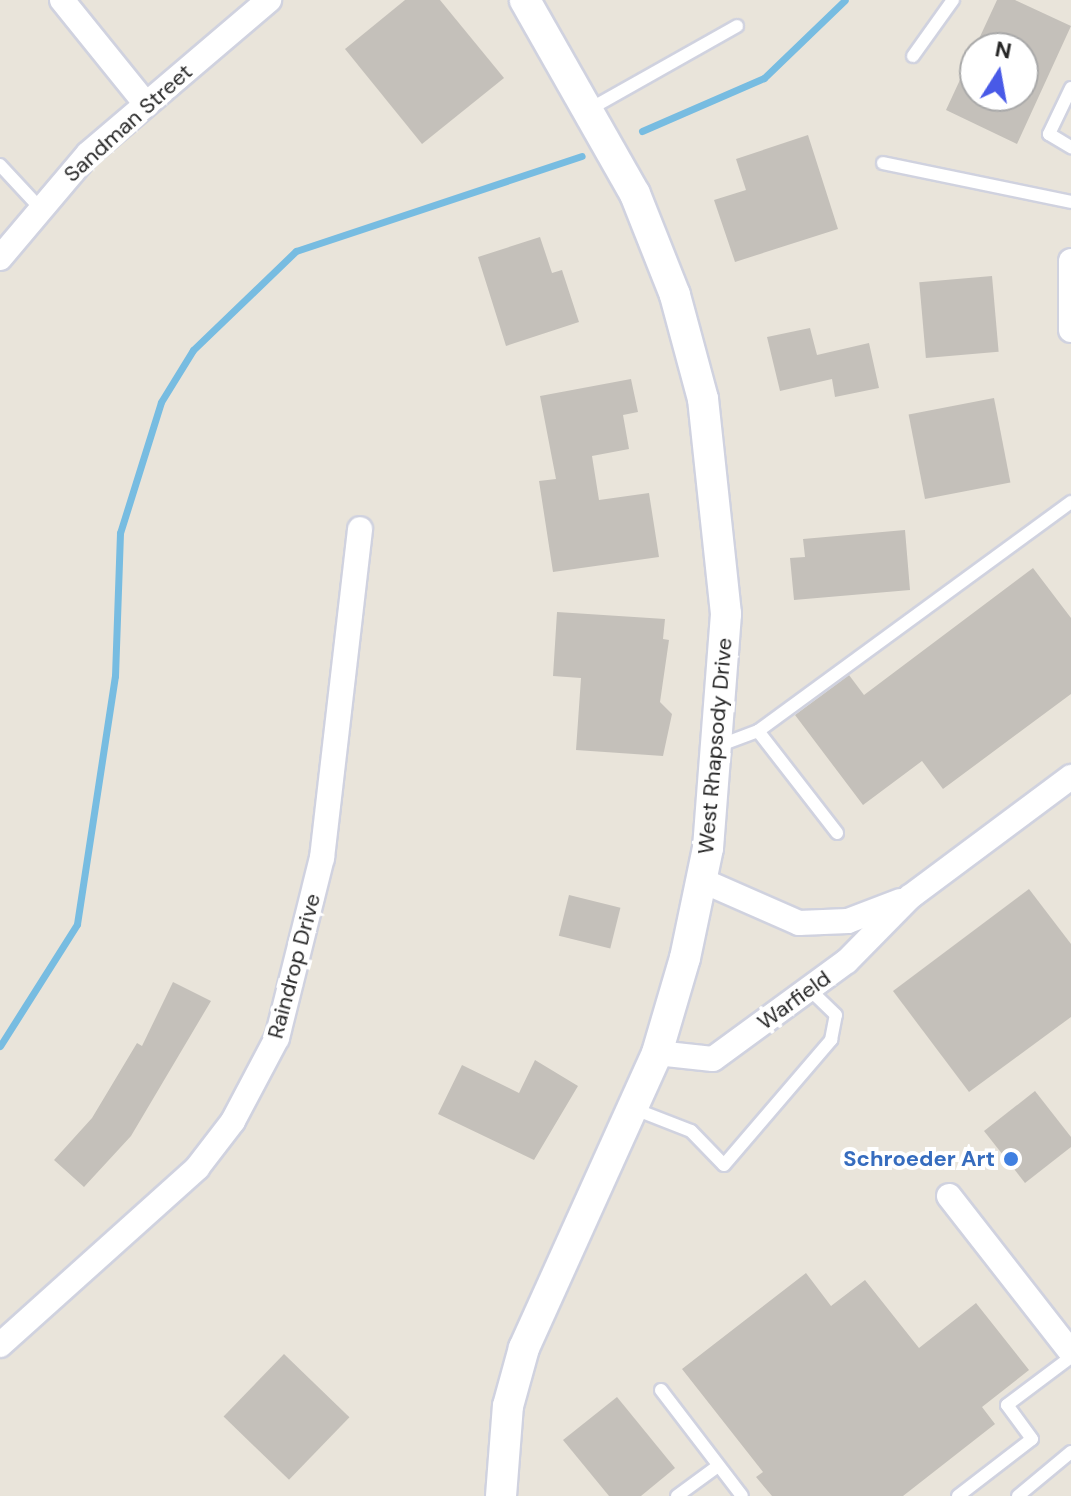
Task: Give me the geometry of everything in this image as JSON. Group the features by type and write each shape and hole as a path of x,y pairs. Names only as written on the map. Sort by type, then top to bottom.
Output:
{"street":[{"path":"62,0 145,103"},
{"name":"Sandman Street","path":"0,258 39,207 145,103 269,0"},
{"name":"West Rhapsody Drive","path":"501,1496 508,1406 524,1348 657,1053 701,880 718,746 726,614 703,399 675,295 635,194 525,0"},
{"path":"1071,261 1071,330"},
{"name":"Raindrop Drive","path":"0,1345 197,1168 233,1121 277,1038 322,858 360,529"},
{"name":"Warfield","path":"657,1053 713,1059 809,989 910,897 1071,777"},
{"name":"Warfield","path":"701,880 799,923 848,921 910,897"},
{"path":"949,1196 1071,1354"}],"lane":[{"path":"913,56 953,0"},
{"path":"588,110 737,26"},
{"path":"1071,88 1049,134 1071,147"},
{"path":"883,163 1071,202"},
{"path":"0,165 39,207"},
{"path":"718,746 758,731 1071,502"},
{"path":"758,731 837,833"},
{"path":"632,1108 691,1131 724,1165 831,1040 836,1015 809,989"},
{"path":"958,1496 1032,1439 1007,1405 1071,1354"},
{"path":"661,1390 742,1496"},
{"path":"1018,1496 1071,1452"},
{"path":"677,1496 718,1466"}],"building":[{"path":"405,0 440,0 504,78 422,144 345,49"},
{"path":"997,0 1015,0 1071,26 1039,96 1039,32 982,32"},
{"path":"959,82 959,112 1032,112 1017,144 946,110"},
{"path":"808,135 838,229 735,262 714,200 746,190 736,159"},
{"path":"540,237 552,273 562,270 579,322 506,346 478,257"},
{"path":"992,276 999,352 926,358 919,282"},
{"path":"810,328 817,355 869,343 879,388 835,397 832,379 780,391 767,337"},
{"path":"631,379 638,412 623,415 629,449 592,456 599,500 649,493 659,557 553,572 539,481 556,479 540,396"},
{"path":"994,398 1010,482 925,499 909,415"},
{"path":"905,530 910,590 794,600 790,558 805,557 803,539"},
{"path":"1033,568 1071,618 1071,694 943,789 922,761 863,805 795,715 849,675 864,695"},
{"path":"557,612 665,619 663,639 669,640 660,702 672,714 663,756 576,750 581,678 553,676"},
{"path":"1029,889 1071,944 1071,1017 969,1092 893,991"},
{"path":"569,895 620,908 610,949 559,936"},
{"path":"173,982 211,1001 131,1136 84,1187 54,1160 92,1118 137,1043 142,1046"},
{"path":"535,1060 578,1086 534,1160 438,1114 462,1065 519,1093"},
{"path":"1035,1091 1071,1137 1071,1147 1025,1183 984,1131"},
{"path":"806,1273 831,1306 865,1280 919,1348 976,1303 1029,1370 982,1407 995,1424 903,1496 772,1496 756,1477 763,1472 682,1369"},
{"path":"284,1354 349,1417 289,1480 224,1417"},
{"path":"617,1397 675,1468 641,1496 609,1496 563,1440"}],"waterway":[{"path":"642,131 764,78 845,0"},
{"path":"0,1046 77,924 115,676 120,533 161,402 193,350 296,251 582,156"}],"place":[{"name":"Schroeder Art","path":"1011,1159"}]}
